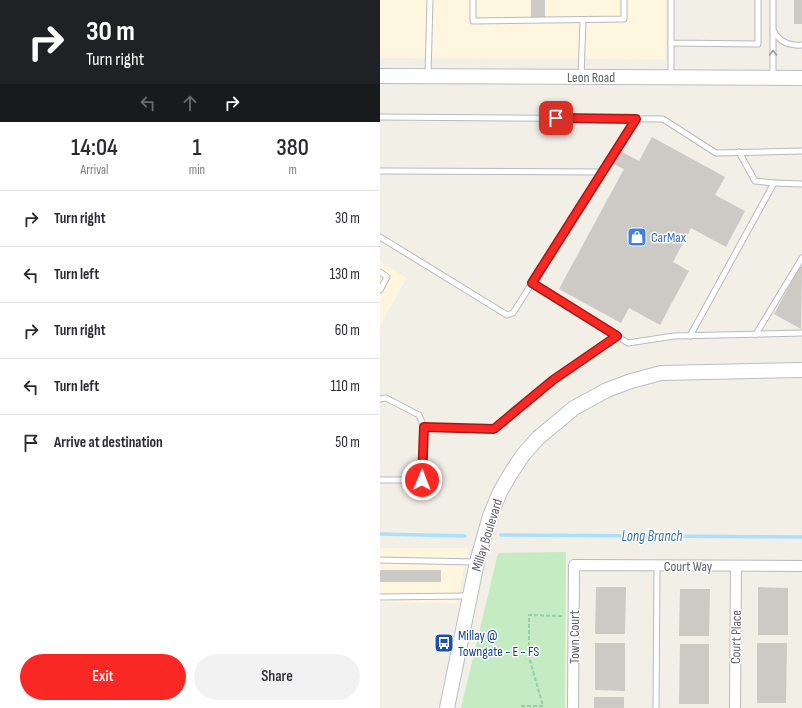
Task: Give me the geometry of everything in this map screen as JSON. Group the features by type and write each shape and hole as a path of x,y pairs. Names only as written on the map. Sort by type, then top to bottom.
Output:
{"street":[{"name":"Leon Road","path":"380,76 802,78"},
{"name":"Millay Boulevard","path":"447,708 477,562 490,516 500,492 511,473 523,455 538,438 574,408 606,390 631,381 661,373 802,370"},
{"name":"Court Way","path":"574,565 802,566"},
{"name":"Town Court","path":"573,708 574,565"},
{"name":"Court Place","path":"735,708 736,566"}],"lane":[{"path":"428,76 430,0"},
{"path":"473,0 473,21 624,19 624,0"},
{"path":"671,0 671,77"},
{"path":"671,43 758,44 758,0"},
{"path":"773,0 773,78"},
{"path":"581,77 583,20"},
{"path":"773,29 777,37 783,42 791,45 802,45"},
{"path":"380,118 664,119 716,153 802,151"},
{"path":"380,237 507,314 513,313 636,119"},
{"path":"739,152 755,181 802,184"},
{"path":"380,171 602,172"},
{"path":"690,336 774,183"},
{"path":"756,334 802,258"},
{"path":"380,272 387,277 380,290"},
{"path":"532,283 628,343 674,336 802,333"},
{"path":"424,427 494,429 553,380 617,336"},
{"path":"380,399 386,398 419,415 424,427 422,480 380,480"},
{"path":"380,560 477,562"},
{"path":"656,708 657,566"},
{"path":"380,597 470,596"}],"path":[{"path":"521,706 543,706 529,657 529,612"},
{"path":"529,615 562,616"}],"shaded area":[{"path":"380,0 665,0 665,59 380,58"},
{"path":"380,261 407,278 380,325"},
{"path":"380,548 468,548 457,603 380,602"}],"green space":[{"path":"566,552 565,708 461,708 498,553"}],"building":[{"path":"531,0 545,0 545,17 531,17"},
{"path":"794,0 802,0 802,24 794,24"},
{"name":"CarMax","path":"652,137 725,177 715,195 745,211 726,247 691,228 673,262 689,271 660,325 629,308 621,323 559,289 624,169 613,164 620,151 639,161"},
{"path":"800,266 802,267 801,329 774,314"},
{"path":"380,570 441,570 441,582 380,582"},
{"path":"596,587 626,587 625,634 595,634"},
{"path":"758,587 788,588 788,635 758,635"},
{"path":"680,589 710,589 709,636 679,636"},
{"path":"595,643 625,643 625,691 595,690"},
{"path":"757,643 787,643 786,703 757,703"},
{"path":"680,644 709,644 709,704 679,704"},
{"path":"594,697 624,697 624,708 594,708"}],"waterway":[{"name":"Long Branch","path":"380,534 465,536"},
{"name":"Long Branch","path":"501,535 802,537"}],"place":[{"name":"CarMax","path":"637,237"},
{"name":"Millay @ Towngate - E - FS","path":"444,643"}],"route":[{"path":"422,480 424,427 494,429 553,380 617,336 532,283 636,119 556,118"}]}
